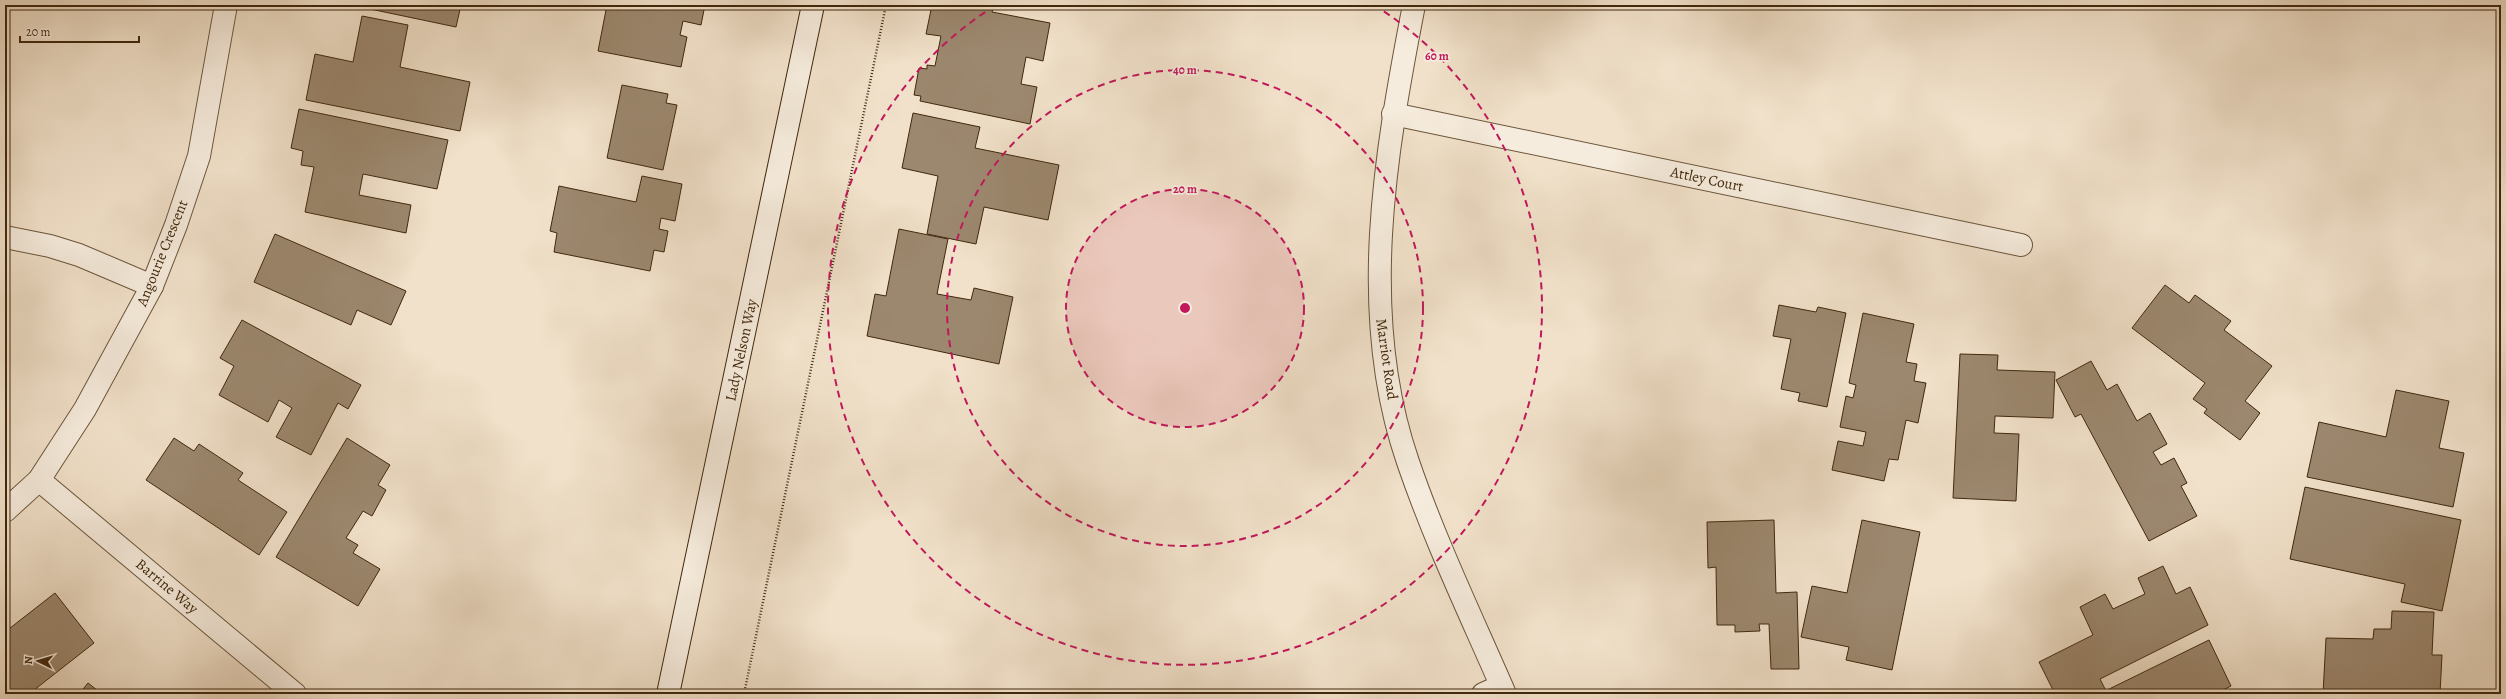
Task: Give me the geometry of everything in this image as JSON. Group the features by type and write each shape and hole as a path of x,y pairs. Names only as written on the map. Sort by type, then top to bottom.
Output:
{"street":[{"name":"Angourie Crescent","path":"5,512 39,480 85,409 152,286 199,156 226,5"},
{"name":"Lady Nelson Way","path":"668,694 814,5"},
{"name":"Marriot Road","path":"1414,5 1393,114 1383,214 1380,286 1382,346 1394,410 1408,461 1496,691"},
{"name":"Attley Court","path":"1393,114 2021,245"},
{"path":"5,238 50,246 79,255 152,286"},
{"name":"Barrine Way","path":"39,480 295,694"}],"path":[{"path":"744,694 886,5"}],"building":[{"path":"351,5 461,5 456,27"},
{"path":"607,5 644,5 663,9 663,5 705,5 701,25 683,21 680,35 687,37 681,67 598,51"},
{"path":"932,5 994,5 992,12 1050,23 1043,61 1026,57 1021,84 1037,87 1030,124 920,101 921,96 914,95 919,68 927,69 927,65 935,66 941,36 926,34"},
{"path":"362,16 408,25 400,67 470,82 460,131 306,100 315,54 353,62"},
{"path":"622,85 668,94 666,103 677,105 663,170 607,158"},
{"path":"299,109 448,140 437,189 363,174 359,195 411,205 406,233 305,212 314,167 301,165 303,151 291,148"},
{"path":"913,113 980,127 975,148 1059,165 1048,220 984,207 976,244 927,234 938,176 902,168"},
{"path":"642,176 682,184 675,221 661,218 659,229 668,231 664,252 654,250 650,271 554,252 557,233 550,231 559,186 636,202"},
{"path":"899,229 948,239 937,294 971,300 974,288 1013,297 999,364 867,336 875,294 886,296"},
{"path":"275,234 406,291 391,325 357,310 351,325 254,282"},
{"path":"2165,285 2189,303 2195,295 2231,321 2224,330 2272,366 2245,401 2260,413 2240,440 2204,413 2207,409 2193,399 2205,383 2132,328"},
{"path":"1779,305 1816,312 1818,307 1846,313 1827,407 1798,401 1800,393 1781,389 1791,339 1773,336"},
{"path":"1863,313 1914,324 1906,362 1917,364 1914,381 1926,383 1918,423 1906,420 1898,460 1889,459 1884,481 1832,470 1838,441 1863,446 1866,432 1840,427 1846,396 1853,398 1856,385 1849,383"},
{"path":"242,320 361,385 348,409 338,403 311,455 276,437 292,408 279,400 268,422 219,395 234,366 220,358"},
{"path":"1960,354 1998,355 1997,370 2055,372 2053,418 1995,416 1994,433 2019,434 2016,501 1953,498"},
{"path":"2091,361 2107,390 2117,384 2137,421 2150,413 2167,444 2153,452 2161,465 2174,458 2187,483 2181,486 2197,516 2149,541 2081,414 2075,417 2056,380"},
{"path":"2396,390 2449,401 2439,448 2464,453 2453,507 2307,477 2319,422 2386,437"},
{"path":"174,438 194,451 199,444 243,473 238,480 287,512 259,555 146,480"},
{"path":"347,438 390,465 378,485 386,490 372,516 363,511 346,538 358,545 353,553 380,569 358,606 276,557"},
{"path":"2305,487 2461,520 2442,611 2401,602 2405,584 2290,559"},
{"path":"1774,520 1776,593 1797,592 1799,669 1771,669 1769,624 1759,624 1760,631 1735,632 1735,625 1717,625 1716,567 1708,568 1707,522"},
{"path":"1862,520 1920,532 1892,670 1846,660 1849,647 1801,637 1812,586 1847,593"},
{"path":"2163,566 2176,594 2190,587 2208,625 2100,679 2106,691 2099,694 2055,694 2039,662 2093,635 2080,607 2105,594 2113,609 2145,594 2138,578"},
{"path":"55,593 94,643 29,694 5,694 5,632"},
{"path":"2392,611 2434,612 2432,655 2442,655 2440,694 2323,694 2326,638 2373,639 2374,629 2391,629"},
{"path":"2209,640 2231,686 2215,694 2099,694"},
{"path":"88,683 102,694 79,694"}]}
